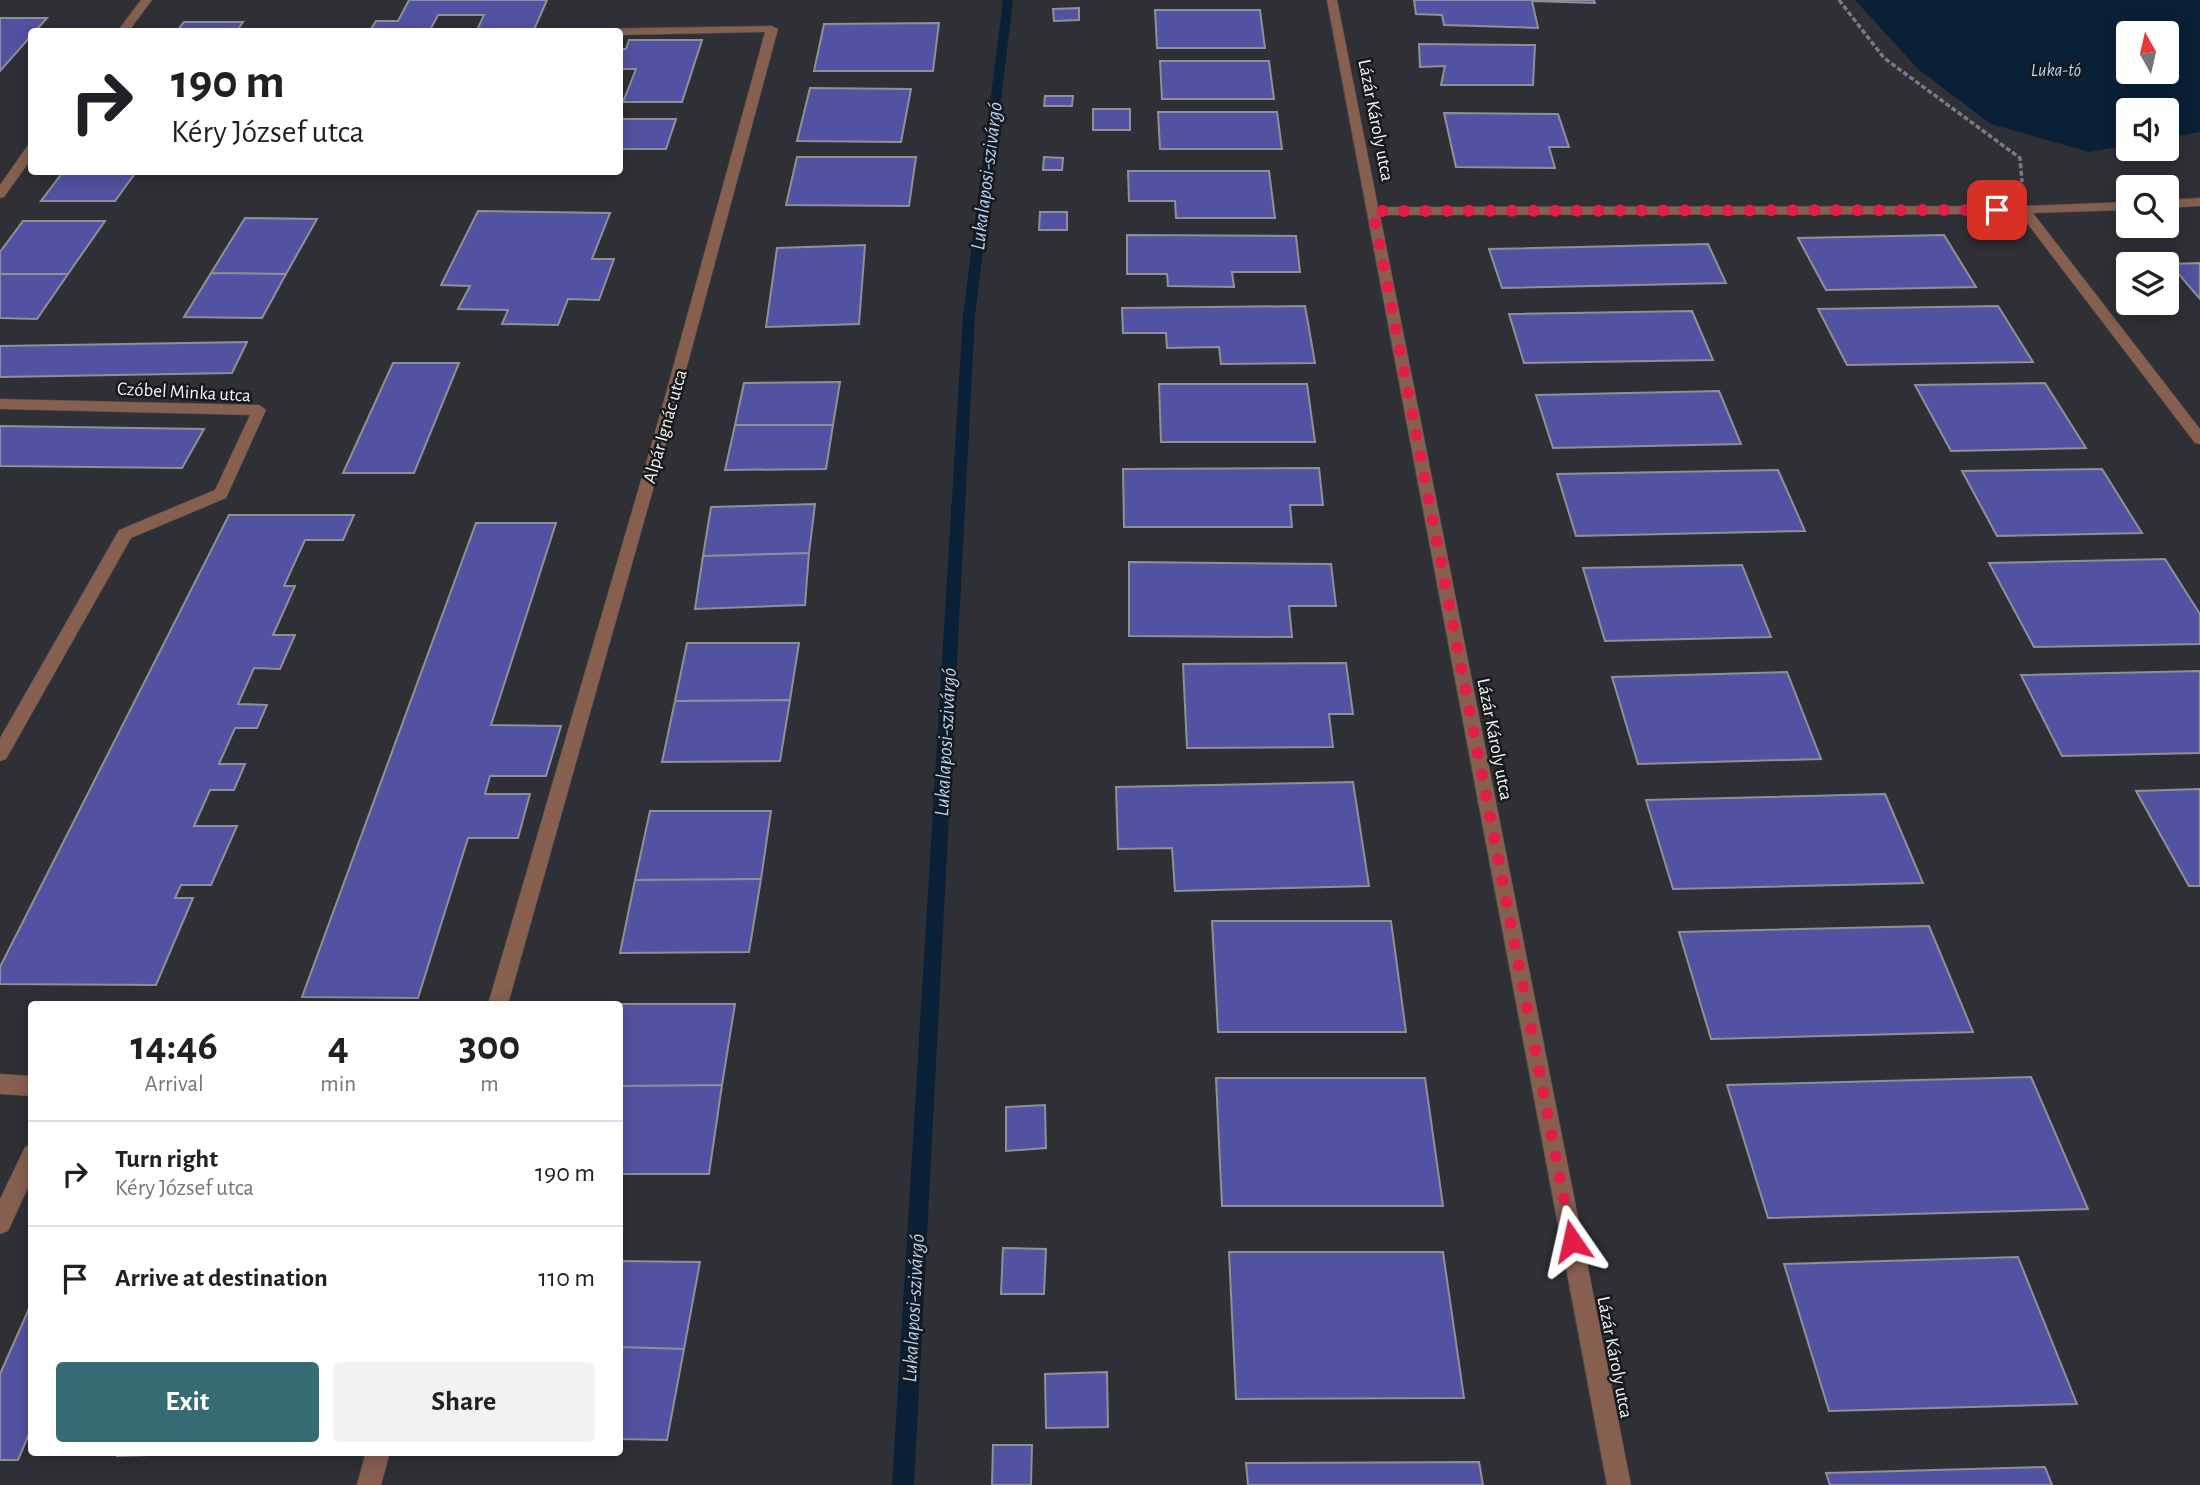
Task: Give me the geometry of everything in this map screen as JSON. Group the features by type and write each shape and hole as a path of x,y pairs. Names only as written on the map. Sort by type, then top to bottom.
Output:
{"street":[{"path":"125,28 147,0"},
{"name":"Lázár Károly utca","path":"1332,0 1619,1485"},
{"name":"Alpár Ignác utca","path":"499,1001 666,422 772,29 623,31"},
{"path":"0,194 28,154"},
{"path":"2179,203 2200,202"},
{"path":"1373,211 2024,210 2116,206"},
{"path":"2024,210 2200,439"},
{"name":"Czóbel Minka utca","path":"0,404 259,410 221,494 125,534 0,754"},
{"path":"0,1084 28,1086"},
{"path":"0,1223 28,1163"},
{"path":"369,1485 377,1456"}],"path":[{"path":"1839,0 1884,58 2020,158 2024,210"}],"water":[{"name":"Luka-tó","path":"1855,0 2200,0 2200,132 2179,136 2179,98 2116,98 2116,147 2089,152 1991,124 1918,69"}],"building":[{"path":"409,0 547,0 535,28 478,28 484,15 438,15 431,28 372,28 376,21 398,21"},
{"path":"1414,0 1594,0 1595,3 1532,1 1538,28 1444,25 1442,15 1416,14"},
{"path":"1079,8 1079,20 1054,21 1053,9"},
{"path":"1155,10 1260,10 1265,48 1157,48"},
{"path":"0,18 47,18 38,28 28,28 28,39 0,71"},
{"path":"184,22 243,22 239,28 179,28"},
{"path":"939,23 933,71 814,71 824,24"},
{"path":"629,40 702,40 682,102 623,102 636,69 623,69 623,49 626,49"},
{"path":"1419,44 1535,45 1533,85 1441,85 1445,66 1420,67"},
{"path":"1160,61 1269,61 1274,99 1162,99"},
{"path":"810,88 911,89 901,142 797,141"},
{"path":"1045,96 1073,96 1072,106 1044,106"},
{"path":"1093,109 1130,109 1130,130 1093,130"},
{"path":"1158,112 1277,112 1282,149 1160,149"},
{"path":"1444,113 1558,114 1569,147 1549,147 1555,168 1456,167"},
{"path":"623,119 676,119 666,149 623,149"},
{"path":"797,157 916,157 909,206 786,205"},
{"path":"1044,157 1063,158 1062,170 1043,170"},
{"path":"1128,171 1269,171 1275,218 1176,218 1175,201 1129,201"},
{"path":"61,175 134,175 115,201 41,201"},
{"path":"478,211 610,213 592,259 614,259 599,300 568,299 558,325 502,324 508,310 458,309 470,286 441,285"},
{"path":"1040,212 1067,212 1067,230 1039,230"},
{"path":"245,218 317,219 286,274 211,273"},
{"path":"23,221 105,221 68,274 0,274 0,252"},
{"path":"1127,235 1296,236 1300,272 1232,272 1234,287 1168,286 1167,274 1127,274"},
{"path":"1944,235 1976,287 1826,290 1798,238"},
{"path":"1708,244 1726,283 1502,288 1489,249"},
{"path":"865,245 859,324 766,327 777,248"},
{"path":"2200,263 2200,299 2179,274 2179,264"},
{"path":"211,273 286,274 262,318 184,317"},
{"path":"0,274 68,274 37,319 0,318"},
{"path":"1305,306 1315,363 1221,364 1219,347 1167,348 1166,333 1123,333 1122,308"},
{"path":"1998,306 2033,362 1847,365 1818,309"},
{"path":"1692,311 1713,360 1524,363 1509,314"},
{"path":"247,342 232,373 0,377 0,346"},
{"path":"393,363 459,363 414,473 343,473"},
{"path":"840,382 833,425 735,425 744,383"},
{"path":"2045,383 2086,448 1951,451 1915,385"},
{"path":"1159,384 1307,384 1315,442 1161,442"},
{"path":"1719,391 1741,444 1553,448 1536,395"},
{"path":"735,425 833,425 826,469 725,470"},
{"path":"0,426 204,429 182,468 0,466"},
{"path":"1319,468 1323,505 1290,505 1292,527 1124,527 1123,469"},
{"path":"2102,469 2142,533 1997,536 1962,471"},
{"path":"1778,470 1805,531 1576,536 1557,474"},
{"path":"815,504 809,553 703,556 711,507"},
{"path":"229,515 354,515 343,540 305,540 284,586 295,586 273,635 295,635 280,669 254,668 238,704 267,705 257,728 235,728 219,764 245,764 234,790 210,790 194,826 237,826 211,885 181,885 175,898 193,898 156,985 0,984 0,967"},
{"path":"476,523 556,523 491,725 561,726 546,776 490,776 485,794 530,794 518,838 468,838 418,998 302,997"},
{"path":"809,553 805,605 695,609 703,556"},
{"path":"2165,559 2200,614 2200,644 2034,647 1989,563"},
{"path":"1129,562 1331,564 1336,606 1289,606 1292,637 1129,636"},
{"path":"1742,565 1771,637 1605,641 1583,568"},
{"path":"687,643 799,643 790,700 675,701"},
{"path":"1346,663 1353,714 1329,714 1333,747 1187,748 1183,664"},
{"path":"2200,671 2200,753 2062,756 2021,675"},
{"path":"1787,672 1821,759 1638,764 1612,677"},
{"path":"790,700 780,761 662,762 675,701"},
{"path":"1353,782 1369,886 1175,891 1172,848 1118,849 1116,787"},
{"path":"2200,789 2200,886 2189,886 2136,791"},
{"path":"1885,794 1923,883 1673,889 1646,800"},
{"path":"650,811 771,811 761,879 635,880"},
{"path":"761,879 749,952 620,953 635,880"},
{"path":"1212,921 1391,921 1406,1032 1218,1032"},
{"path":"1929,926 1973,1032 1711,1039 1679,932"},
{"path":"623,1004 735,1004 722,1085 623,1086"},
{"path":"2031,1077 2088,1209 1768,1218 1727,1085"},
{"path":"1216,1078 1425,1078 1443,1206 1222,1206"},
{"path":"722,1085 709,1174 623,1174 623,1086"},
{"path":"1045,1105 1046,1148 1006,1151 1006,1107"},
{"path":"1003,1248 1046,1249 1044,1294 1001,1294"},
{"path":"1229,1252 1443,1252 1464,1398 1236,1399"},
{"path":"2018,1257 2077,1404 1829,1411 1784,1264"},
{"path":"623,1261 700,1262 684,1349 623,1347"},
{"path":"28,1311 28,1436 18,1460 0,1460 0,1374"},
{"path":"623,1347 684,1349 667,1440 623,1439"},
{"path":"1107,1372 1108,1427 1046,1428 1045,1374"},
{"path":"993,1445 1032,1445 1031,1485 992,1485"},
{"path":"1479,1462 1483,1485 1248,1485 1246,1463"},
{"path":"2045,1467 2052,1485 1830,1485 1826,1473"}],"waterway":[{"name":"Lukalaposi-szivárgó","path":"903,1485 969,316 1008,0"}],"route":[{"path":"1572,1241 1373,211 1997,210"}]}
